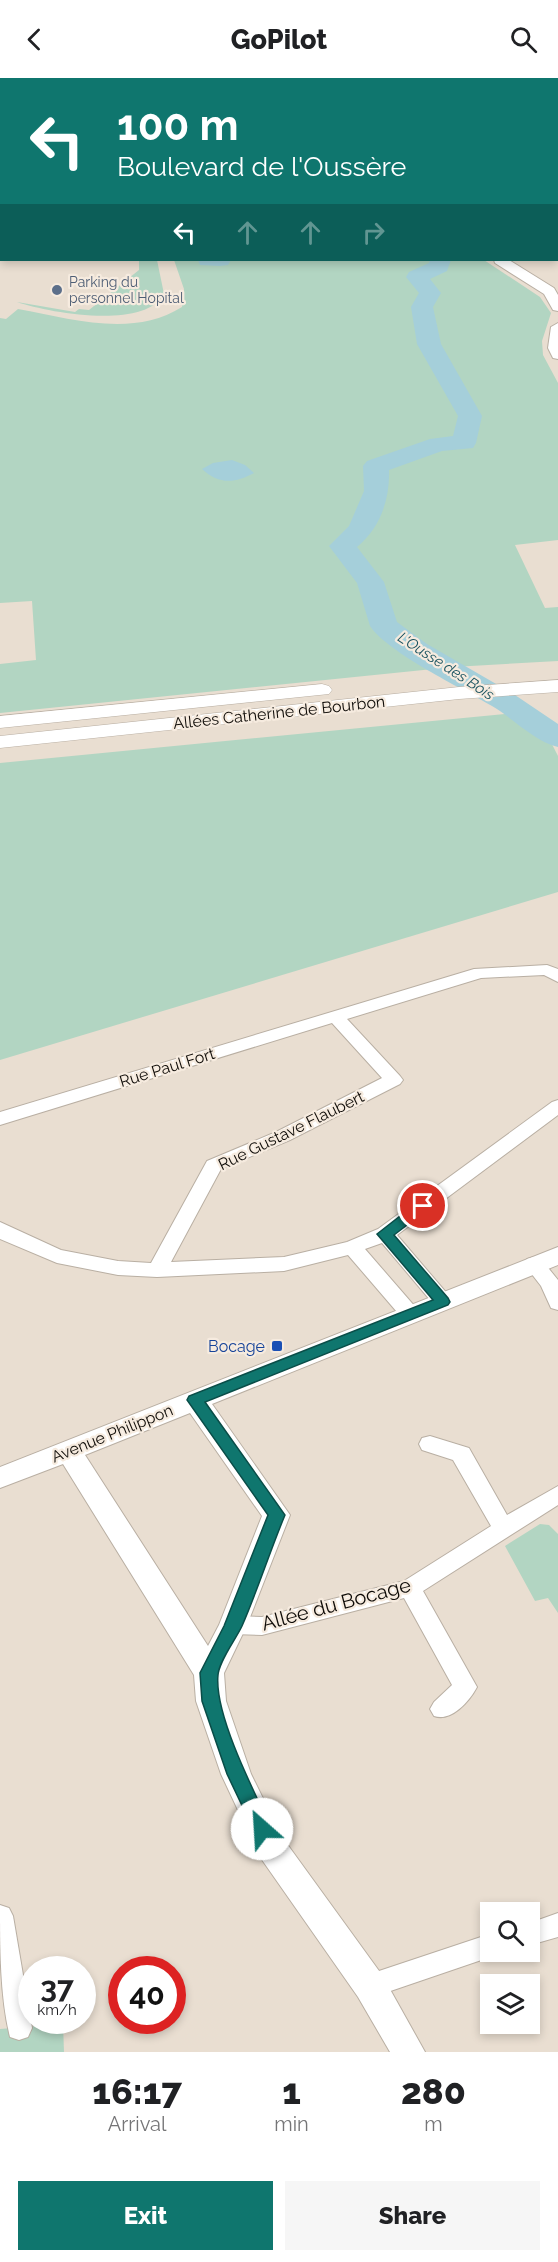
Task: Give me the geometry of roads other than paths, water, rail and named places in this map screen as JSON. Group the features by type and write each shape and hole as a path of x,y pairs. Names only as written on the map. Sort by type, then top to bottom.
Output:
{"main road":[{"name":"Allées Catherine de Bourbon","path":"0,742 459,693 558,671"},
{"name":"Allées Catherine de Bourbon","path":"0,722 444,678 558,686"}],"street":[{"path":"502,261 549,291 558,307"},
{"path":"557,351 558,327"},
{"name":"Rue Paul Fort","path":"0,1119 480,973 547,970 558,977"},
{"name":"Rue Gustave Flaubert","path":"157,1270 214,1165 283,1136 394,1080 335,1016"},
{"path":"0,1229 6,1234 57,1256 118,1268 157,1270 284,1263 352,1247 385,1234 558,1106"},
{"path":"385,1234 443,1302"},
{"path":"352,1247 410,1314"},
{"name":"Avenue Philippon","path":"0,1478 558,1255"},
{"path":"534,1264 550,1283 558,1304"},
{"path":"195,1400 276,1515 233,1626 209,1673"},
{"path":"430,1444 461,1454 503,1527"},
{"path":"69,1450 209,1673 211,1701 236,1774 271,1847 370,1986 408,2052"},
{"name":"Allée du Bocage","path":"233,1626 262,1626 410,1588 503,1527 555,1502"},
{"path":"410,1588 465,1687 442,1709"},
{"path":"0,1916 18,2022"},
{"path":"540,1931 558,1925"},
{"path":"370,1986 480,1949"}],"water":[{"path":"232,460 245,465 254,473 227,481 214,478 202,469 213,463"}],"waterway":[{"name":"L'Ousse des Bois","path":"440,261 439,266 417,277 430,293 422,307 429,344 470,416 464,443 439,444 376,466 377,491 361,530 342,546 370,582 384,626 417,650 505,701 558,738"}],"place":[{"name":"Parking du personnel Hopital","path":"57,290"},
{"name":"Bocage","path":"277,1346"}]}
